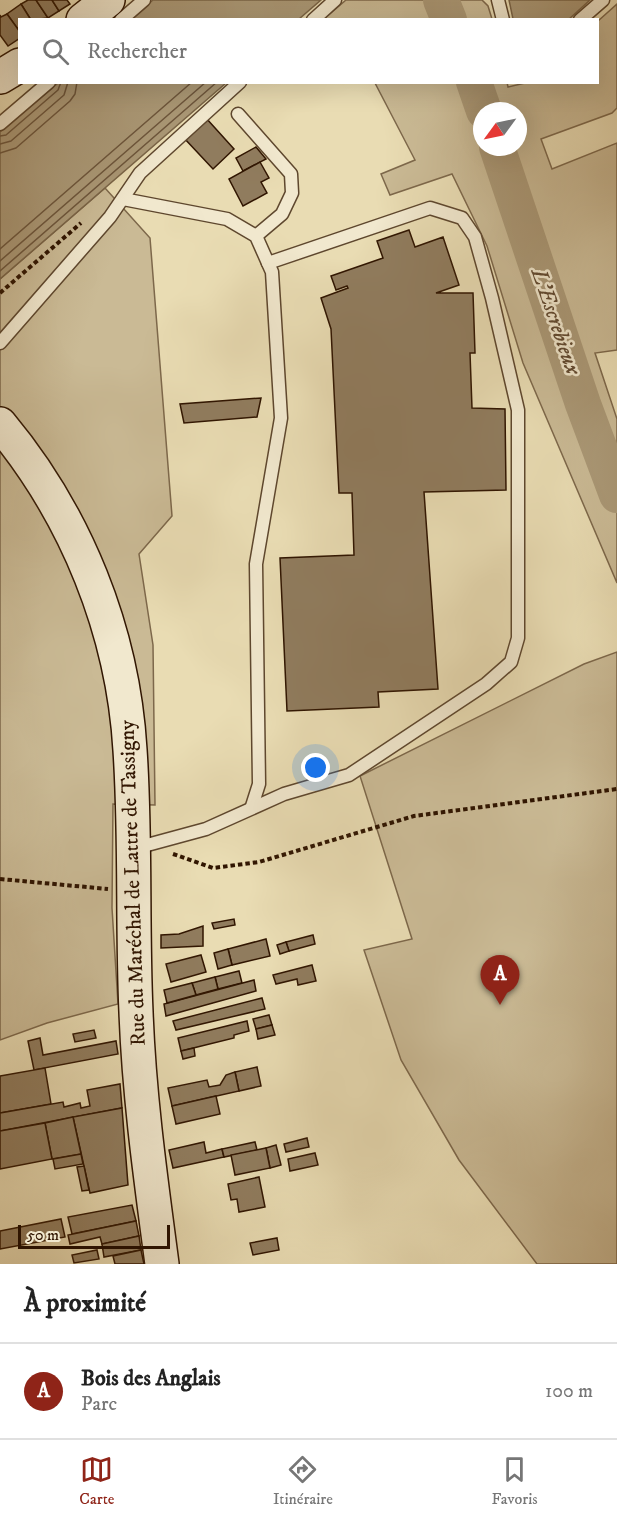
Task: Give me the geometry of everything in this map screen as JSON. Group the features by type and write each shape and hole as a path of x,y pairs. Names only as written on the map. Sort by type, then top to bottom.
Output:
{"street":[{"path":"86,18 108,0"},
{"path":"0,77 18,65"},
{"name":"Rue du Maréchal de Lattre de Tassigny","path":"0,424 29,460 56,502 83,558 101,605 126,710 135,848 132,891 137,1035 162,1264"}],"lane":[{"path":"123,18 144,0"},
{"path":"315,18 335,0"},
{"path":"498,0 502,18"},
{"path":"582,18 603,0"},
{"path":"0,124 47,84"},
{"path":"0,343 110,217 140,173 238,84"},
{"path":"238,114 291,174 292,193 282,214 256,236"},
{"path":"123,198 227,219 256,236 272,272 281,418 256,564 260,784 252,806"},
{"path":"135,848 206,829 252,806 349,775 486,684 511,662 518,638 518,410 475,237 462,218 430,208 268,263"}],"path":[{"path":"0,293 87,218"},
{"path":"135,848 168,852 213,868 259,862 414,816 617,789"},
{"path":"0,879 132,891"}],"shaded area":[{"path":"346,0 482,0 488,6 492,18 325,18"},
{"path":"617,4 617,108 612,113 541,139 552,169 617,143 617,350 595,353 617,419 617,583 523,363 487,246 452,174 390,195 381,174 415,160 376,84 507,84 508,87 521,84 599,84 599,20"},
{"path":"105,188 150,238 172,516 139,554 153,645 155,805 113,804 112,908 118,1004 47,1023 0,1040 0,279"},
{"path":"617,652 617,1264 537,1264 459,1160 401,1060 364,950 412,939 360,776 584,664"}],"water":[{"path":"153,0 321,0 300,18 132,18"},
{"path":"509,0 590,0 570,18 513,18"},
{"path":"57,84 225,84 0,279 0,132"}],"building":[{"path":"28,0 36,0 48,18 30,18 21,4"},
{"path":"36,0 52,0 59,11 48,18"},
{"path":"52,0 67,0 70,4 59,11"},
{"path":"21,4 30,18 18,18 18,29 7,14"},
{"path":"7,14 18,29 18,39 8,46 0,35 0,15 1,17"},
{"path":"206,118 234,149 213,169 184,138"},
{"path":"256,147 266,159 243,171 236,158"},
{"path":"260,162 269,178 261,182 267,193 243,206 229,179"},
{"path":"409,230 415,247 443,237 459,285 436,293 473,293 475,353 470,353 472,408 505,409 506,490 424,492 438,689 378,692 379,707 287,711 280,558 354,555 352,493 339,493 331,329 321,298 348,288 347,286 336,290 331,276 383,258 377,241"},
{"path":"261,398 257,417 184,423 180,404"},
{"path":"234,919 235,925 214,929 212,923"},
{"path":"203,926 203,946 161,948 161,935 179,934"},
{"path":"313,935 315,944 289,951 286,942"},
{"path":"266,939 270,956 232,965 228,949"},
{"path":"286,942 289,951 280,954 277,945"},
{"path":"228,949 232,965 218,969 214,953"},
{"path":"201,955 206,972 171,982 166,964"},
{"path":"312,965 316,981 298,985 297,979 276,984 273,975"},
{"path":"239,971 242,983 218,989 215,977"},
{"path":"215,977 218,989 196,995 192,983"},
{"path":"254,980 256,991 166,1016 164,1004"},
{"path":"192,983 196,995 167,1003 164,990"},
{"path":"262,998 265,1009 176,1030 173,1021"},
{"path":"269,1015 272,1025 256,1029 253,1019"},
{"path":"247,1021 249,1031 234,1035 234,1038 181,1051 178,1038"},
{"path":"272,1025 275,1035 258,1039 256,1029"},
{"path":"94,1030 96,1038 75,1042 73,1034"},
{"path":"40,1038 43,1055 116,1041 118,1054 34,1070 28,1041"},
{"path":"194,1048 195,1056 183,1059 181,1051"},
{"path":"257,1067 261,1086 239,1091 235,1072"},
{"path":"45,1068 51,1104 0,1113 0,1076"},
{"path":"235,1072 239,1091 172,1106 168,1088 207,1080 209,1087 220,1085 226,1075"},
{"path":"120,1084 122,1108 0,1131 0,1113 63,1102 64,1107 80,1103 81,1108 90,1106 87,1090"},
{"path":"216,1096 220,1114 176,1124 172,1106"},
{"path":"122,1108 128,1185 90,1193 73,1117"},
{"path":"73,1117 81,1154 52,1159 45,1123"},
{"path":"45,1123 52,1159 0,1169 0,1131"},
{"path":"307,1138 309,1147 286,1152 284,1144"},
{"path":"204,1142 206,1153 222,1149 224,1157 173,1168 169,1150"},
{"path":"255,1142 257,1150 224,1157 222,1149"},
{"path":"276,1145 281,1165 270,1168 266,1148"},
{"path":"266,1148 270,1168 235,1175 231,1155"},
{"path":"315,1153 318,1165 290,1171 288,1159"},
{"path":"81,1154 83,1164 55,1169 53,1159"},
{"path":"84,1166 89,1190 82,1191 77,1167"},
{"path":"259,1177 265,1207 239,1212 237,1199 231,1200 228,1184"},
{"path":"132,1205 136,1221 72,1234 68,1217"},
{"path":"61,1219 65,1237 0,1249 0,1231"},
{"path":"136,1221 139,1236 102,1244 100,1237 70,1244 68,1235"},
{"path":"139,1236 141,1250 104,1257 102,1244"},
{"path":"277,1238 279,1250 253,1255 250,1243"},
{"path":"97,1250 99,1259 74,1263 72,1255"},
{"path":"141,1250 144,1264 115,1264 113,1256"}],"waterway":[{"name":"L'Escrebieux","path":"441,0 448,18"},
{"name":"L'Escrebieux","path":"475,84 481,102"},
{"name":"L'Escrebieux","path":"500,156 583,404 617,495"}],"place":[{"name":"Bois des Anglais","path":"500,1005"}]}
